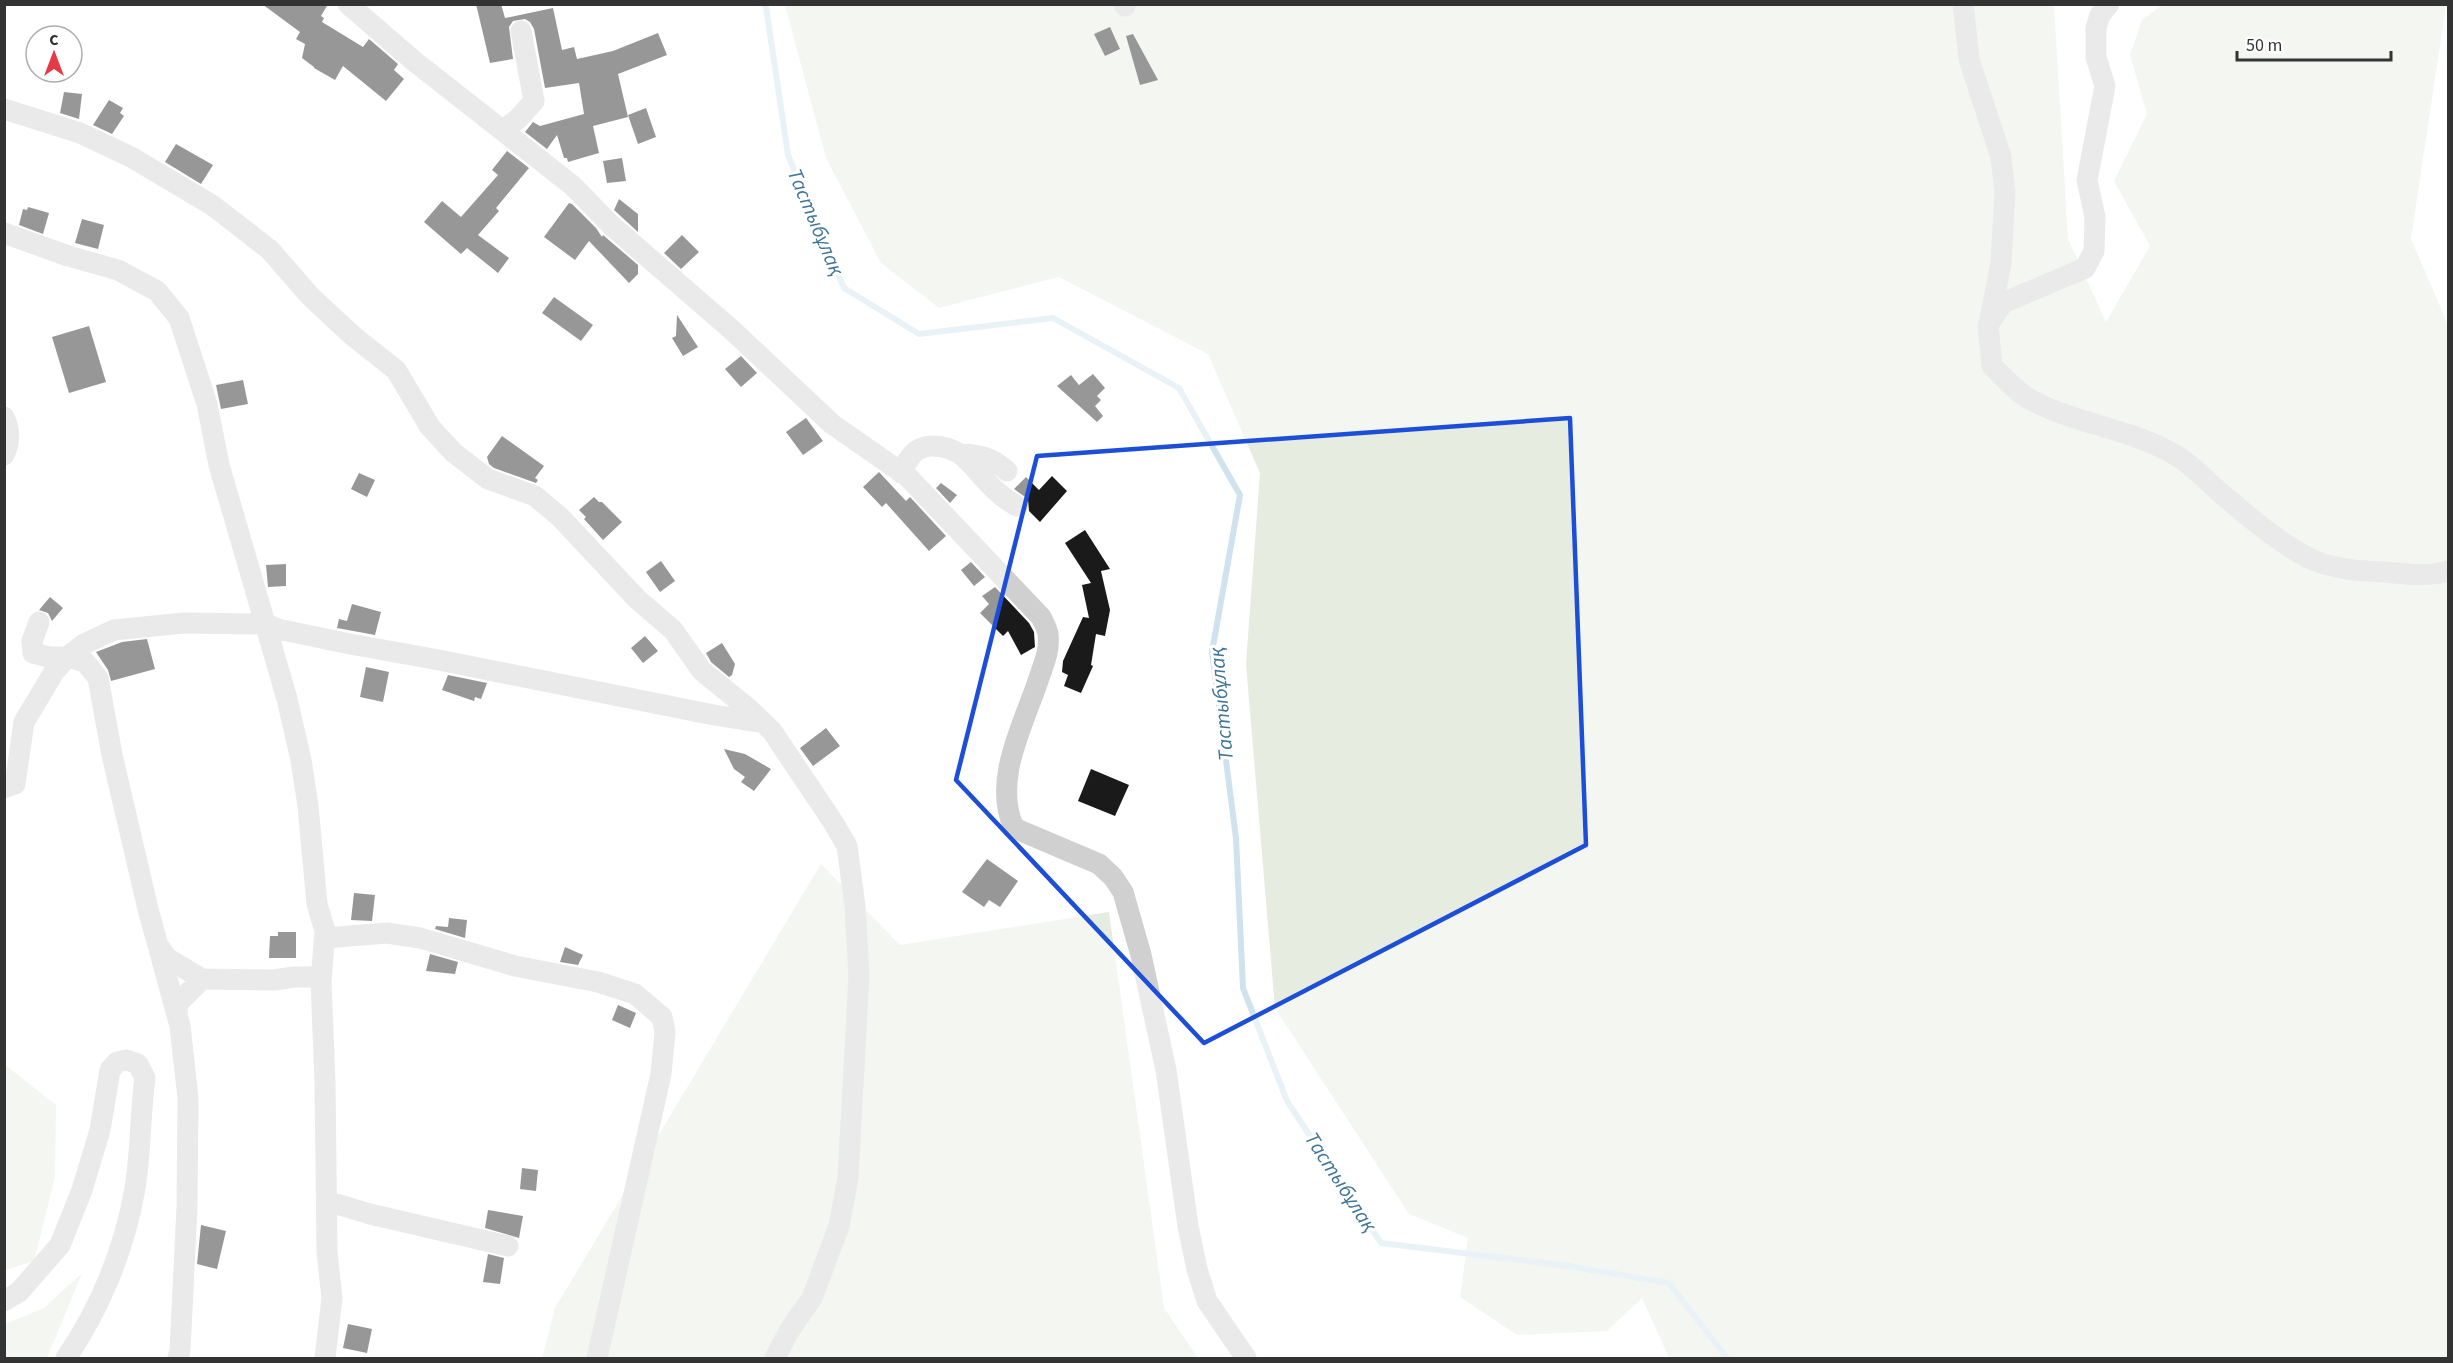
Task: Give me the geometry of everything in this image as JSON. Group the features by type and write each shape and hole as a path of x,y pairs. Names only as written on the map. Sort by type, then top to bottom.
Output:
{"street":[{"path":"1963,4 1969,59 2001,157 2005,192 2001,263 1988,325 1992,366 2032,401 2095,424 2137,436 2177,456 2205,476 2220,493 2246,513 2292,547 2318,562 2350,570 2434,575 2448,571"},
{"path":"1988,325 2003,303 2085,268 2094,251 2095,217 2087,180 2105,86 2096,57 2096,28 2100,15 2109,4"},
{"path":"359,7 377,31 573,186 612,226 732,330 832,424 902,473 1041,617 1048,631 1047,657 1024,716 1009,771 1008,814 1014,828 1099,864 1113,877 1123,892 1141,954 1166,1070 1197,1269 1207,1301 1246,1359"},
{"path":"503,130 519,118 534,101 521,31"},
{"path":"4,109 80,133 131,157 212,205 270,250 309,296 353,336 396,370 430,427 454,453 488,479 535,496 560,517 637,599 673,630 702,671 772,730 847,846 855,906 859,975 848,1178 839,1226 812,1298 789,1331 775,1359"},
{"path":"4,233 68,256 118,270 157,291 178,318 207,404 219,465 266,624 301,760 308,806 317,904 325,938 321,977 327,1252 332,1298 325,1359"},
{"path":"4,417 8,424 9,446 4,455"},
{"path":"902,473 909,456 923,447 944,446 961,454 992,488 1017,506"},
{"path":"961,454 983,455 995,460 1007,471"},
{"path":"39,622 32,641 33,653 86,662 98,678 115,766 177,1014 188,1098 187,1207 178,1359"},
{"path":"4,788 15,784 24,722 40,691 67,657 84,644 114,630 184,623 266,624 278,629 350,644 714,716 764,723"},
{"path":"325,938 387,933 420,938 515,966 598,982 635,994 662,1017 665,1032 661,1074 597,1359"},
{"path":"160,948 167,958 202,979 274,980 321,977"},
{"path":"177,1014 177,1003 202,979"},
{"path":"4,1301 19,1292 60,1245 82,1190 95,1147 110,1070 117,1062 127,1060 138,1064 145,1078 135,1188 124,1234 109,1277 82,1334 66,1359"},
{"path":"327,1201 508,1246"}],"highlighted area":[{"path":"1570,418 1586,845 1204,1043 956,780 1037,456"}],"shaded area":[{"path":"785,5 2054,5 2068,239 2106,322 2150,246 2114,181 2147,114 2130,55 2142,20 2162,5 2446,5 2411,239 2448,325 2448,1358 1669,1358 1642,1298 1607,1331 1517,1335 1460,1297 1468,1238 1409,1214 1275,1008 1246,664 1260,473 1208,354 1059,277 939,308 881,263 826,158"},
{"path":"821,864 900,945 1109,912 1164,1308 1198,1358 542,1358 555,1308"},
{"path":"4,1064 56,1105 55,1177 34,1261 5,1270"},
{"path":"82,1273 47,1358 5,1358 5,1324 44,1308"}],"building":[{"path":"262,4 328,4 321,16 324,18 322,22 363,47 369,39 398,64 394,70 404,79 386,101 343,66 335,80 302,58 305,44 296,39 300,32"},
{"path":"476,4 501,4 505,18 553,8 562,50 574,47 577,59 613,51 658,33 667,55 618,74 628,117 593,126 599,153 568,162 567,158 564,158 557,135 547,149 525,132 533,122 540,126 584,114 579,83 545,88 534,29 525,19 513,21 509,27 513,59 490,63"},
{"path":"1110,27 1120,49 1105,56 1094,34"},
{"path":"1133,34 1158,80 1140,85 1126,36"},
{"path":"64,92 82,94 79,119 60,113"},
{"path":"109,100 123,108 120,113 124,116 112,134 93,125"},
{"path":"646,108 656,137 638,144 628,115"},
{"path":"176,144 213,165 201,184 165,162"},
{"path":"507,151 529,168 496,208 499,211 478,235 509,258 498,273 467,248 461,254 424,222 442,201 461,217 498,175 492,170"},
{"path":"622,158 626,181 607,183 603,161"},
{"path":"619,199 638,214 638,232 614,210"},
{"path":"569,203 596,228 602,237 603,235 638,265 638,274 629,283 589,241 575,260 544,237"},
{"path":"28,207 49,213 43,234 19,225 23,209 27,210"},
{"path":"82,219 104,225 98,249 75,243"},
{"path":"682,235 699,252 681,269 664,253"},
{"path":"554,297 593,325 581,341 542,313"},
{"path":"677,315 698,347 683,356 672,338 676,336"},
{"path":"89,326 106,382 69,393 52,337"},
{"path":"741,356 757,373 741,387 725,369"},
{"path":"1093,374 1105,388 1097,396 1101,400 1095,406 1103,416 1097,422 1057,386 1071,375 1079,385"},
{"path":"243,380 248,404 221,409 216,385"},
{"path":"806,418 823,441 803,455 786,432"},
{"path":"502,436 544,466 535,478 538,480 536,483 494,468 489,464 487,457"},
{"path":"879,472 906,501 910,497 946,536 929,551 886,503 882,507 863,487"},
{"path":"359,473 375,480 367,497 351,489"},
{"path":"1052,476 1067,491 1040,522 1029,511 1028,499 1014,489 1026,477 1039,490"},
{"path":"941,483 957,495 950,503 936,488"},
{"path":"594,497 622,522 603,540 579,510"},
{"path":"1085,530 1110,569 1101,571 1110,610 1105,636 1096,634 1091,665 1093,666 1081,693 1064,686 1068,675 1062,672 1063,661 1083,617 1089,618 1082,585 1091,583 1065,543"},
{"path":"661,561 675,581 660,592 646,572"},
{"path":"971,562 985,577 974,586 961,570"},
{"path":"286,564 286,586 268,587 266,565"},
{"path":"995,587 1029,623 1034,632 1035,647 1021,655 1008,631 1003,636 980,613 989,604 982,596"},
{"path":"50,597 63,608 52,621 48,613 39,610"},
{"path":"352,604 381,612 375,635 337,628 339,619 347,621"},
{"path":"645,636 658,651 643,663 631,648"},
{"path":"147,639 155,669 111,681 108,670 96,652 122,642"},
{"path":"722,643 735,664 732,675 729,677 711,662 706,653"},
{"path":"366,667 389,672 383,702 360,697"},
{"path":"448,675 487,683 481,699 475,697 474,701 442,690"},
{"path":"826,728 840,746 813,766 800,748"},
{"path":"724,749 745,754 771,769 754,791 741,782 745,777 734,769"},
{"path":"1091,769 1129,785 1115,816 1078,801"},
{"path":"987,859 1018,881 1000,907 989,900 984,907 962,892"},
{"path":"354,893 375,895 372,921 351,920"},
{"path":"449,918 467,920 465,938 435,929 436,926 448,927"},
{"path":"278,932 296,932 296,958 269,958 270,936 278,936"},
{"path":"565,947 583,955 578,965 560,962"},
{"path":"430,954 458,962 455,974 426,971"},
{"path":"618,1005 636,1013 630,1028 612,1020"},
{"path":"522,1168 538,1170 536,1191 520,1189"},
{"path":"488,1210 523,1216 519,1238 485,1228"},
{"path":"201,1225 226,1231 217,1269 197,1264"},
{"path":"488,1254 504,1258 500,1284 483,1282"},
{"path":"348,1324 372,1329 367,1353 343,1348"}],"waterway":[{"name":"Тастыбұлақ","path":"764,4 788,155 844,288 919,334 1053,318 1179,388 1240,495 1212,652 1236,838 1243,988 1287,1101 1381,1243 1568,1266 1669,1283 1727,1358"}]}
